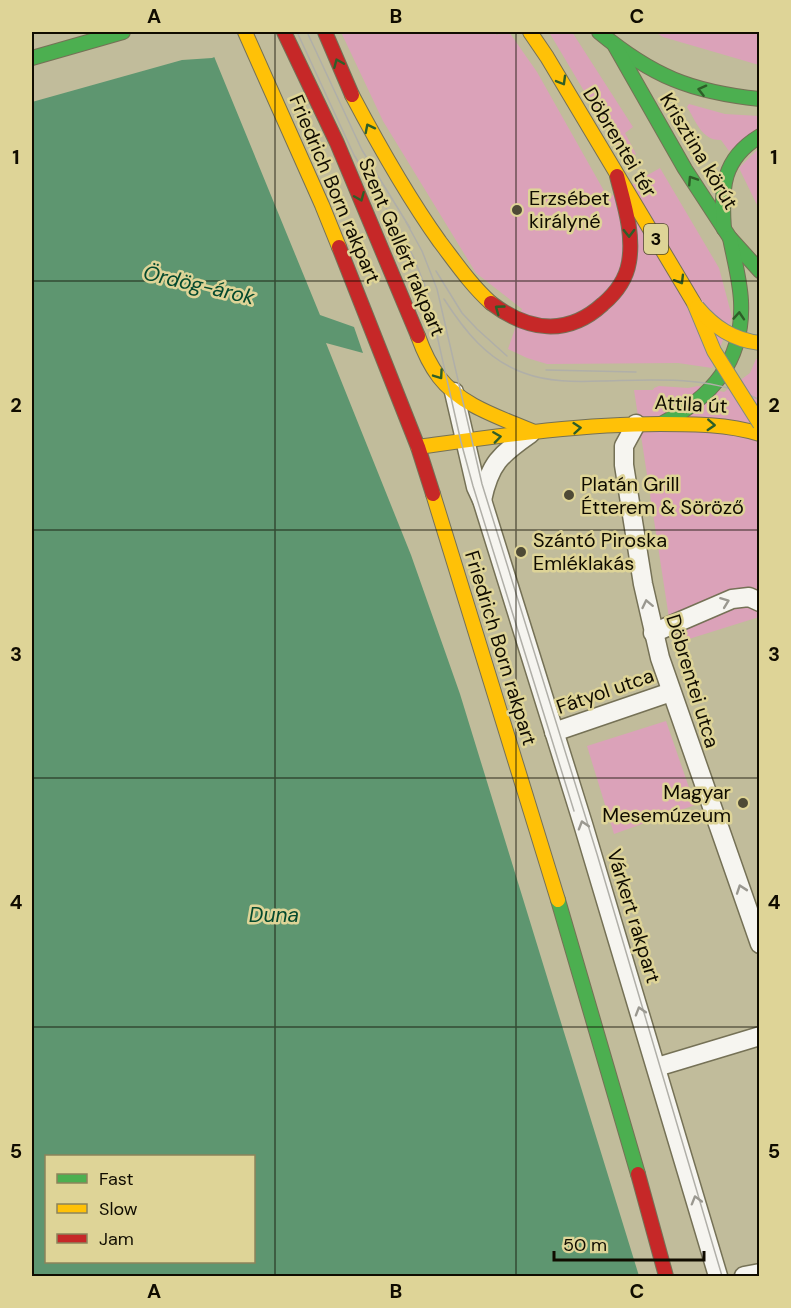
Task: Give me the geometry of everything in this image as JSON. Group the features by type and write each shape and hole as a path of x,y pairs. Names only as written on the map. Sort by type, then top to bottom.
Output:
{"main road":[{"path":"32,58 123,32"},
{"name":"Friedrich Born rakpart","path":"246,32 322,206 418,447 555,888 666,1276"},
{"name":"Szent Gellért rakpart","path":"284,32 337,143 424,351 438,377 454,392 475,405 534,432"},
{"path":"325,32 352,95 381,150 428,224 477,290 496,308 516,320 540,327 561,328 581,321 598,310 618,289 627,271 630,253 629,222 617,176"},
{"name":"Döbrentei tér","path":"530,32 694,303"},
{"path":"599,32 653,73 672,81 723,95 759,99"},
{"path":"609,32 614,45"},
{"name":"Krisztina körút","path":"614,45 674,150 727,234 759,271"},
{"path":"661,424 702,400 722,376 732,353 741,311 722,209 723,190 729,164 736,153 748,141 759,136"},
{"path":"694,303 714,326 725,333 759,343"},
{"name":"3","path":"694,303 709,344 759,424"},
{"path":"418,447 534,432 628,424"},
{"name":"Attila út","path":"628,424 717,425 759,434"}],"street":[{"name":"Várkert rakpart","path":"454,392 476,487 482,500 657,1067 718,1276"},
{"name":"Döbrentei utca","path":"628,424 624,446 624,465 642,584 653,633 670,692 727,846 759,944"},
{"path":"482,500 488,477 500,457 506,450 534,432"},
{"path":"653,633 732,599 748,597 759,602"},
{"name":"Fátyol utca","path":"554,732 670,692"},
{"path":"657,1067 759,1036"},
{"path":"744,1276 759,1273"}],"shaded area":[{"path":"341,32 493,32 497,35 501,32 509,32 537,72 608,198 660,168 719,268 732,317 712,368 678,363 547,364 508,349 522,309 476,273 383,121"},
{"path":"549,32 572,32 633,127 625,133 636,154 625,160"},
{"path":"655,32 759,32 759,65 663,37"},
{"path":"689,104 725,114 759,116 759,128 729,151 721,140 704,134 687,107"},
{"path":"759,148 759,209 739,168"},
{"path":"756,359 759,359 759,617 673,644 634,390 653,390 659,386 688,388 698,386 724,392 750,373"},
{"path":"666,721 695,805 614,834 587,746"}],"water":[{"name":"Duna","path":"32,32 204,32 320,315 354,327 363,353 326,343 411,555 460,694 639,1276 32,1276"}],"pier":[{"path":"32,32 207,32 217,56 182,60 32,102"}],"tram line":[{"path":"297,32 354,155 400,231"},
{"path":"307,32 362,150 410,228"},
{"path":"406,222 422,251 437,289 482,484 597,854 722,1276"},
{"path":"397,225 427,291 473,486 574,811"},
{"path":"436,271 462,313 507,356"},
{"path":"444,299 468,333 488,352 511,367 533,376 572,381 662,380 702,383 722,386 760,400"},
{"path":"546,370 636,372"}],"traffic: fast":[{"path":"32,58 123,32"},
{"path":"599,32 637,60 673,79 713,92 760,99"},
{"path":"615,46 685,169 730,238 760,271"},
{"path":"724,229 724,188 731,165 738,154 760,136"},
{"path":"661,424 679,414 709,390 721,376 737,342 741,301 730,238"},
{"path":"558,900 638,1174"}],"traffic: slow":[{"path":"245,32 339,247"},
{"path":"530,32 694,303"},
{"path":"352,95 372,133 428,225 464,274 491,303"},
{"path":"694,303 714,351 760,424"},
{"path":"697,307 710,321 733,336 760,343"},
{"path":"418,336 427,357 448,387 483,410 534,432"},
{"path":"418,447 539,431 599,426 710,425 760,434"},
{"path":"433,494 558,900"}],"traffic: jam":[{"path":"284,32 337,143 418,336"},
{"path":"325,32 352,95"},
{"path":"491,303 519,320 533,324 561,326 589,315 608,300 616,291 628,269 630,251 628,219 617,176"},
{"path":"339,247 418,447 433,494"},
{"path":"638,1174 666,1276"}],"place":[{"name":"Erzsébet királyné","path":"517,210"},
{"name":"Platán Grill Étterem & Söröző","path":"569,495"},
{"name":"Szántó Piroska Emléklakás","path":"521,552"},
{"name":"Magyar Mesemúzeum","path":"743,803"}],"water label":[{"name":"Ördög-árok","path":"199,285"}]}
